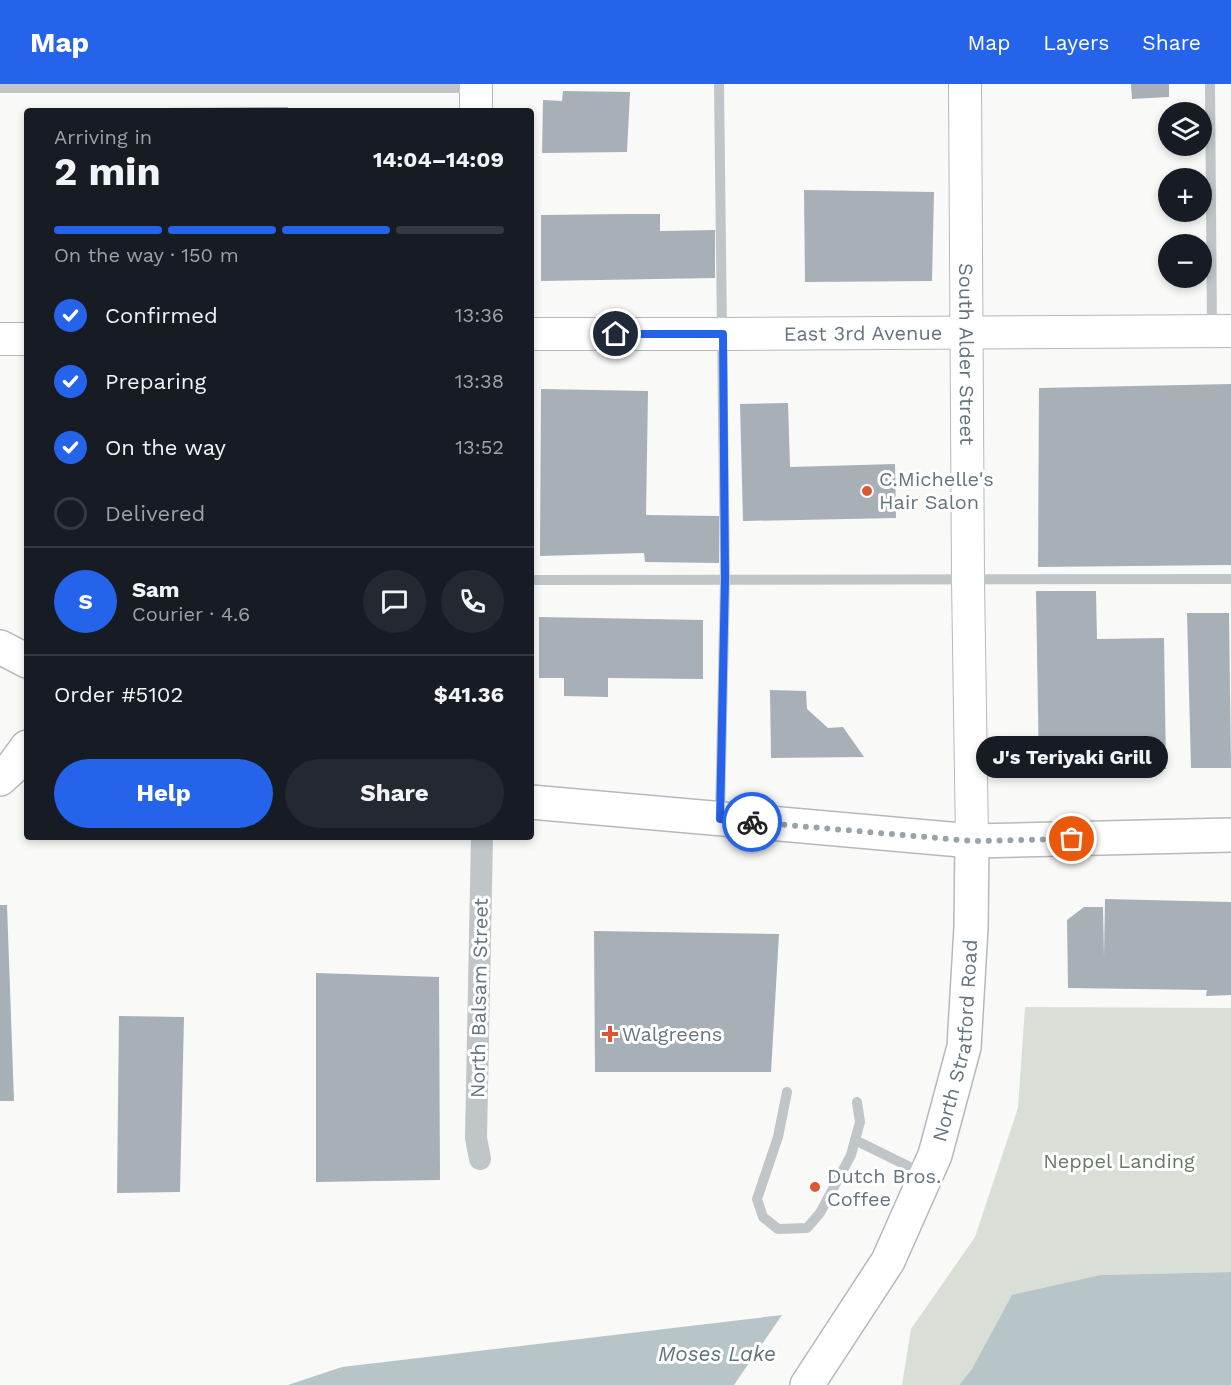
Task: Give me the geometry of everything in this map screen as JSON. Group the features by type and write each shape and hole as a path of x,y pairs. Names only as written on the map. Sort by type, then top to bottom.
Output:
{"main road":[{"name":"South Alder Street","path":"965,84 972,841"},
{"name":"East 3rd Avenue","path":"534,333 1222,331"},
{"path":"0,339 24,339"},
{"path":"0,779 11,769 24,751"},
{"path":"534,802 972,841 1231,835"},
{"name":"North Stratford Road","path":"807,1385 888,1261 934,1155 964,1047 971,928 972,841"}],"street":[{"name":"North Balsam Street","path":"480,1158 476,1138 482,840"}],"lane":[{"path":"719,84 725,579 720,819"},
{"path":"1210,84 1222,331"},
{"path":"0,88 476,94"},
{"path":"534,580 1231,579"},
{"path":"787,1092 778,1137 757,1198 763,1217 778,1229 807,1228 820,1213 851,1155 860,1122 857,1102"},
{"path":"855,1140 925,1175"}],"green space":[{"name":"Neppel Landing","path":"1025,1007 1231,1008 1231,1272 1101,1275 972,1369 959,1385 902,1385 911,1329 975,1237 1018,1108"}],"water":[{"path":"1231,1272 1231,1385 959,1385 972,1369 1012,1295 1101,1275"},
{"name":"Moses Lake","path":"782,1315 734,1385 288,1385 342,1367"}],"building":[{"path":"1131,84 1169,84 1169,97 1132,99"},
{"path":"563,91 630,92 627,152 542,153 543,100 562,101"},
{"path":"288,107 288,108 166,108"},
{"path":"804,190 934,192 932,281 805,282"},
{"path":"660,214 660,231 715,230 715,278 541,281 541,215"},
{"path":"1231,384 1231,565 1038,567 1039,388"},
{"path":"541,389 648,391 646,515 719,516 719,563 645,562 644,553 540,556"},
{"path":"788,403 790,467 895,464 896,518 743,521 740,404"},
{"path":"1036,591 1096,591 1097,639 1164,638 1166,769 1039,770"},
{"path":"1187,613 1229,613 1231,768 1191,768"},
{"path":"539,617 703,620 703,679 608,678 608,697 564,696 564,678 539,678"},
{"path":"770,690 806,691 807,709 828,728 843,727 864,757 771,758"},
{"path":"1105,899 1231,902 1231,995 1206,996 1207,990 1068,988 1067,920 1084,907 1103,907 1104,957"},
{"path":"0,905 7,905 14,1101 0,1101"},
{"name":"Walgreens","path":"594,931 779,934 771,1072 595,1072"},
{"path":"316,973 439,977 440,1180 316,1182"},
{"path":"119,1016 184,1017 180,1192 117,1193"}],"way so far":[{"path":"752,822 972,841 1072,839"}],"place":[{"name":"C.Michelle's Hair Salon","path":"867,491"},
{"name":"J's Teriyaki Grill","path":"1072,839"},
{"name":"Walgreens","path":"610,1034"},
{"name":"Dutch Bros. Coffee","path":"815,1187"}],"route":[{"path":"616,334 723,334 725,579 720,819 752,822"}]}
